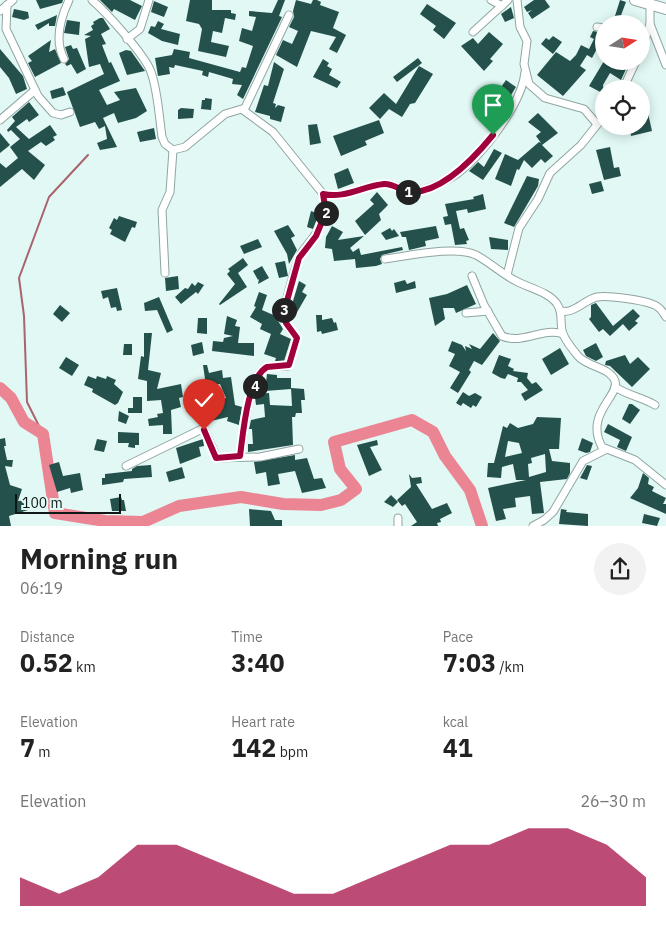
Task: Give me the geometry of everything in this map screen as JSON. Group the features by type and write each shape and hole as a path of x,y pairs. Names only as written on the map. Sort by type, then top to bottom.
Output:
{"main road":[{"path":"635,0 666,9"}],"street":[{"path":"0,10 13,0"},
{"path":"64,59 58,48 58,37 61,21 69,0"},
{"path":"92,0 109,16 148,64 162,137 165,144 173,150 186,147 225,114 243,110 250,102 289,15"},
{"path":"127,39 140,28 149,0"},
{"path":"492,0 502,6"},
{"path":"472,32 508,0"},
{"path":"323,194 335,196 384,184 408,192 416,192 457,174 484,147 511,110 523,88 527,47 520,27 517,0"},
{"path":"7,5 6,29 35,90 44,105 53,113 61,115 70,112"},
{"path":"650,5 650,15"},
{"path":"650,24 666,65"},
{"path":"525,72 533,89 545,98 558,104 580,107 595,120"},
{"path":"0,120 35,90"},
{"path":"240,456 245,418 258,376 263,369 269,366 288,366 294,352 297,338 286,323 285,308 299,258 316,236 326,212 323,194 273,132 243,110"},
{"path":"507,276 517,234 538,199 545,182 556,166 581,145 595,128"},
{"path":"165,273 162,210 170,192 173,150"},
{"path":"385,259 435,253 466,252 475,254 507,276 552,299 561,311 563,334 579,358 610,374 615,381 615,387 599,414 596,426 598,439 605,450 635,460 666,485"},
{"path":"472,276 488,311 500,333 505,337 526,338 554,331 563,334"},
{"path":"561,311 568,312 596,297 610,297 651,303 660,308 666,317"},
{"path":"466,313 488,311"},
{"path":"615,387 627,395 646,399 655,405"},
{"path":"126,466 142,460 202,429 209,440 216,458 260,457 299,449"},
{"path":"533,526 554,512 583,461 605,450"}],"building":[{"path":"36,0 63,0 62,3 40,9"},
{"path":"100,0 130,0 142,6 135,20 114,9 112,12"},
{"path":"190,0 212,0 212,10 231,10 231,13 236,14 235,20 225,18 222,33 213,31 211,42 229,46 226,57 198,51 202,29 199,24 186,21"},
{"path":"278,0 285,0 279,16 282,17 243,99 237,95 242,85 232,84 233,79 209,72 208,77 202,75 203,71 175,65 174,68 169,67 170,74 158,76 155,58 172,55 174,49 190,52 189,58 240,72 242,67 246,68 253,46 239,41 242,28 252,31 256,17 249,16 249,11 272,13"},
{"path":"296,0 311,4 313,0 317,0 321,2 320,5 339,12 333,28 346,35 337,53 329,49 336,37 311,31 297,67 276,55 283,40 292,44 298,31 289,27 294,17 293,11"},
{"path":"534,0 545,0 550,7 532,19 528,13 532,10 527,12 524,7"},
{"path":"620,0 626,2 621,15 615,15"},
{"path":"154,1 168,7 164,17 151,12"},
{"path":"427,4 456,23 444,39 433,30 436,26 420,14"},
{"path":"511,7 514,18 505,22 501,14"},
{"path":"14,9 28,12 29,18 24,20 12,17"},
{"path":"57,15 55,26 49,26 49,23 38,30 35,25"},
{"path":"103,18 110,29 101,34 106,44 102,45 109,63 111,62 120,81 99,90 107,105 120,100 114,92 136,88 147,111 136,118 118,123 114,113 103,118 117,147 100,150 97,143 107,139 105,126 99,129 95,122 80,127 67,92 104,74 100,64 89,67 85,39 91,36 84,35 93,30 91,26 94,24 93,22"},
{"path":"67,20 80,22 79,35 64,33"},
{"path":"158,21 164,24 161,29 180,34 178,45 162,41 148,33 151,26 155,27"},
{"path":"593,31 595,31 595,52 592,58 587,55 580,66 586,70 563,96 537,75 556,52 570,61 576,55 581,45 589,49 594,39 590,37"},
{"path":"489,32 503,44 490,59 493,61 484,71 461,46 473,38 478,44"},
{"path":"553,36 562,42 553,54 541,44 546,38 549,40"},
{"path":"51,40 49,52 55,49 61,63 35,77 28,63 32,61 28,56"},
{"path":"71,45 73,49 77,48 86,69 77,74 71,64 67,66 65,64 69,59 65,47"},
{"path":"0,49 23,76 27,89 16,94 9,78 0,67"},
{"path":"126,50 131,51 145,71 127,75 119,53"},
{"path":"418,58 422,63 397,82 393,77"},
{"path":"323,59 329,63 327,66 332,69 329,75 341,82 337,88 313,77"},
{"path":"274,62 284,69 273,103 276,104 275,108 278,105 285,107 281,122 270,119 270,116 255,112 264,85 268,86"},
{"path":"419,66 433,74 415,103 410,104 402,117 389,109 380,119 369,108 384,93 396,104"},
{"path":"599,70 626,70 621,80 610,73 606,80 595,80 595,89 589,86"},
{"path":"506,80 516,87 503,108 492,100"},
{"path":"63,87 66,95 52,99 50,91"},
{"path":"205,98 212,99 211,110 201,109 202,100 205,100"},
{"path":"486,98 494,104 487,113 479,107"},
{"path":"29,102 39,115 29,122 27,119 16,127 29,139 50,125 57,135 53,137 55,140 46,146 41,142 28,151 45,165 34,180 22,169 0,187 0,163 6,168 18,158 10,147 20,139 11,130 8,132 7,130 15,121 12,117"},
{"path":"181,108 194,109 193,118 178,119 178,110"},
{"path":"538,113 558,133 542,145 553,156 545,163 541,159 532,168 524,160 519,170 517,169 511,186 495,179 505,154 518,160 539,142 541,143 536,136 541,132 528,122"},
{"path":"379,120 384,133 365,141 367,145 341,156 333,136"},
{"path":"317,124 321,143 310,145 308,125"},
{"path":"154,128 156,139 140,142 137,132"},
{"path":"0,133 10,145 0,153"},
{"path":"610,147 614,168 619,167 621,176 604,180 596,150"},
{"path":"494,149 502,153 483,180 469,171 478,162 484,167"},
{"path":"348,168 354,183 338,189 334,174"},
{"path":"527,176 539,179 538,186 514,227 504,223"},
{"path":"601,181 604,191 592,194 589,184"},
{"path":"377,192 388,205 379,214 381,220 365,235 355,221 374,204 370,200"},
{"path":"483,194 486,209 468,213 467,209 456,211 460,229 464,228 469,240 466,241 467,244 455,245 451,224 445,225 443,217 448,216 445,204 474,199 473,197"},
{"path":"311,211 319,214 313,229 307,227"},
{"path":"119,216 137,222 135,228 132,227 125,242 110,234 112,230 109,228 114,218 117,220"},
{"path":"288,225 295,236 291,238 297,250 289,264 287,254 274,231"},
{"path":"332,226 343,232 338,240 364,236 350,248 353,252 359,248 361,255 402,247 403,250 382,255 380,259 382,264 376,266 356,268 355,259 334,261 332,249 325,248 326,237"},
{"path":"436,226 439,238 425,241 426,246 409,250 406,237 402,237 400,232"},
{"path":"390,228 392,231 394,229 399,236 386,240 381,233"},
{"path":"489,237 508,240 508,250 491,249"},
{"path":"258,239 262,247 244,254 240,246"},
{"path":"243,258 248,265 238,273 247,287 220,305 235,284 227,274 230,271 228,269"},
{"path":"285,261 288,276 279,278 275,263"},
{"path":"262,266 269,278 258,284 259,279 253,271"},
{"path":"178,276 179,289 166,291 165,278"},
{"path":"405,280 407,284 415,281 416,288 396,293 394,283"},
{"path":"299,281 306,285 302,292 307,295 296,314 290,311"},
{"path":"198,282 204,285 198,294 196,292 181,304 175,297 185,288 188,289 192,283 195,286"},
{"path":"467,285 476,304 456,313 454,308 443,308 445,319 435,326 429,298 447,294"},
{"path":"117,288 122,310 117,311 116,307 111,308 108,297 103,299 101,291"},
{"path":"259,292 267,295 262,310 278,317 277,319 283,329 280,334 291,339 284,361 275,361 276,358 264,354 271,334 260,329 262,324 250,317 256,307 254,306"},
{"path":"159,297 173,330 167,333 157,310 145,311 144,303"},
{"path":"596,303 613,326 633,309 640,316 635,321 638,323 629,331 623,324 610,336 603,329 599,332 589,319 591,317 591,305"},
{"path":"60,305 70,313 62,322 53,314"},
{"path":"316,315 322,315 322,320 332,318 334,323 336,322 338,330 322,334 321,331 317,332"},
{"path":"227,316 237,320 235,326 240,327 238,343 254,343 254,356 212,351 213,341 223,342 224,338 233,336 224,334"},
{"path":"198,318 207,318 207,334 197,333"},
{"path":"144,333 152,333 148,370 161,373 157,389 181,384 183,397 179,398 181,407 171,410 172,434 163,434 163,425 149,426 148,419 158,417 157,414 163,413 161,400 147,401 147,381 138,379 141,356 144,357"},
{"path":"493,333 500,341 482,365 474,361 469,370 471,372 458,393 450,388 460,372 449,366 455,354 448,351 452,341 462,345 466,351 465,346 472,349 469,344 480,349"},
{"path":"202,342 204,353 193,356 191,345"},
{"path":"596,343 603,357 596,361 586,356 583,350"},
{"path":"124,344 132,344 132,355 123,355"},
{"path":"560,348 569,364 551,375 542,359"},
{"path":"499,355 511,359 508,366 514,369 513,371 528,373 527,378 532,384 536,382 543,390 525,401 521,394 528,390 521,382 517,382 518,378 508,374 505,379 492,373"},
{"path":"625,355 630,364 638,357 650,369 632,387 610,366 605,365 606,361"},
{"path":"66,357 79,365 72,376 59,368"},
{"path":"203,365 207,365 209,373 222,370 223,378 231,377 235,405 242,407 239,425 227,421 228,417 211,421 209,414 216,413 212,403 226,398 220,384 206,386"},
{"path":"267,374 277,375 277,378 291,378 291,389 265,391"},
{"path":"88,376 96,379 97,376 106,379 107,376 116,380 114,384 123,392 118,403 115,405 92,392 93,389 84,385"},
{"path":"291,388 304,389 305,400 301,400 302,413 296,413 295,417 292,417 293,445 248,452 248,444 253,444 252,429 249,429 251,420 265,417 264,404 256,405 255,397 258,397 258,394 269,393 270,405 292,406"},
{"path":"463,392 469,396 475,393 482,397 476,407 473,405 471,408 463,403 461,406 456,403"},
{"path":"133,397 142,397 142,413 128,413 128,408 133,408"},
{"path":"629,404 640,410 630,424 622,419"},
{"path":"119,411 129,416 126,424 118,421"},
{"path":"537,417 561,418 559,449 549,449 552,461 570,463 570,473 567,479 540,482 544,513 532,514 530,496 515,498 516,507 503,509 506,519 496,521 488,488 526,480 516,480 513,464 502,467 501,478 487,477 488,463 494,463 503,426 507,428 510,423 518,428 533,424","holes":["508,441 519,443 522,453 505,457","545,454 546,472 529,477 528,464 532,463 531,458"]},
{"path":"608,424 632,437 626,451 617,447 620,440 604,432"},
{"path":"118,432 139,433 139,445 135,445 135,448 128,447 129,443 118,443"},
{"path":"5,438 6,446 4,446 7,460 13,460 12,467 5,466 10,485 22,489 18,501 26,500 28,510 9,516 11,526 0,526 0,439"},
{"path":"582,438 593,443 590,452 586,453 578,450"},
{"path":"97,439 107,441 104,452 94,450"},
{"path":"203,439 204,446 199,447 201,456 180,464 176,448"},
{"path":"377,440 378,445 370,447 382,470 369,476 357,445"},
{"path":"295,455 295,460 307,458 314,479 322,478 326,488 302,493 295,471 278,474 280,484 268,486 266,472 256,474 254,462"},
{"path":"59,462 63,476 80,473 83,490 71,493 70,488 57,492 49,465"},
{"path":"151,465 152,477 124,479 123,482 102,485 102,478 105,478 105,474 132,471 137,466"},
{"path":"587,465 592,466 587,480 580,478"},
{"path":"182,467 185,478 169,482 166,472"},
{"path":"643,473 649,478 648,484 654,487 652,491 666,498 663,504 666,504 666,514 630,498 638,488"},
{"path":"409,474 412,478 421,477 422,483 416,484 432,509 447,503 452,513 440,519 441,522 437,523 438,526 411,526 417,522 405,504 402,506 397,500 411,487"},
{"path":"391,495 398,502 393,507 384,502"},
{"path":"121,497 124,500 126,511 112,511 110,499"},
{"path":"249,509 271,511 275,520 282,520 282,526 250,526"},
{"path":"561,509 567,510 566,512 588,514 588,526 559,524"},
{"path":"644,514 660,518 657,526 642,523"}],"waterway":[{"path":"43,434 27,402 24,316 19,278 49,197 88,155"},
{"path":"0,388 11,398 24,422 43,434 55,513 105,521 143,522 179,506 241,497 283,504 321,505 341,500 356,489 340,469 334,442 412,420 433,432 445,456 470,490 482,526"}],"route":[{"path":"204,430 216,458 240,456 245,418 258,376 267,367 286,367 289,365 297,338 284,320 286,300 299,258 316,236 327,210 323,194 335,196 384,184 389,184 408,192 422,191 457,174 484,147 493,135"}]}
